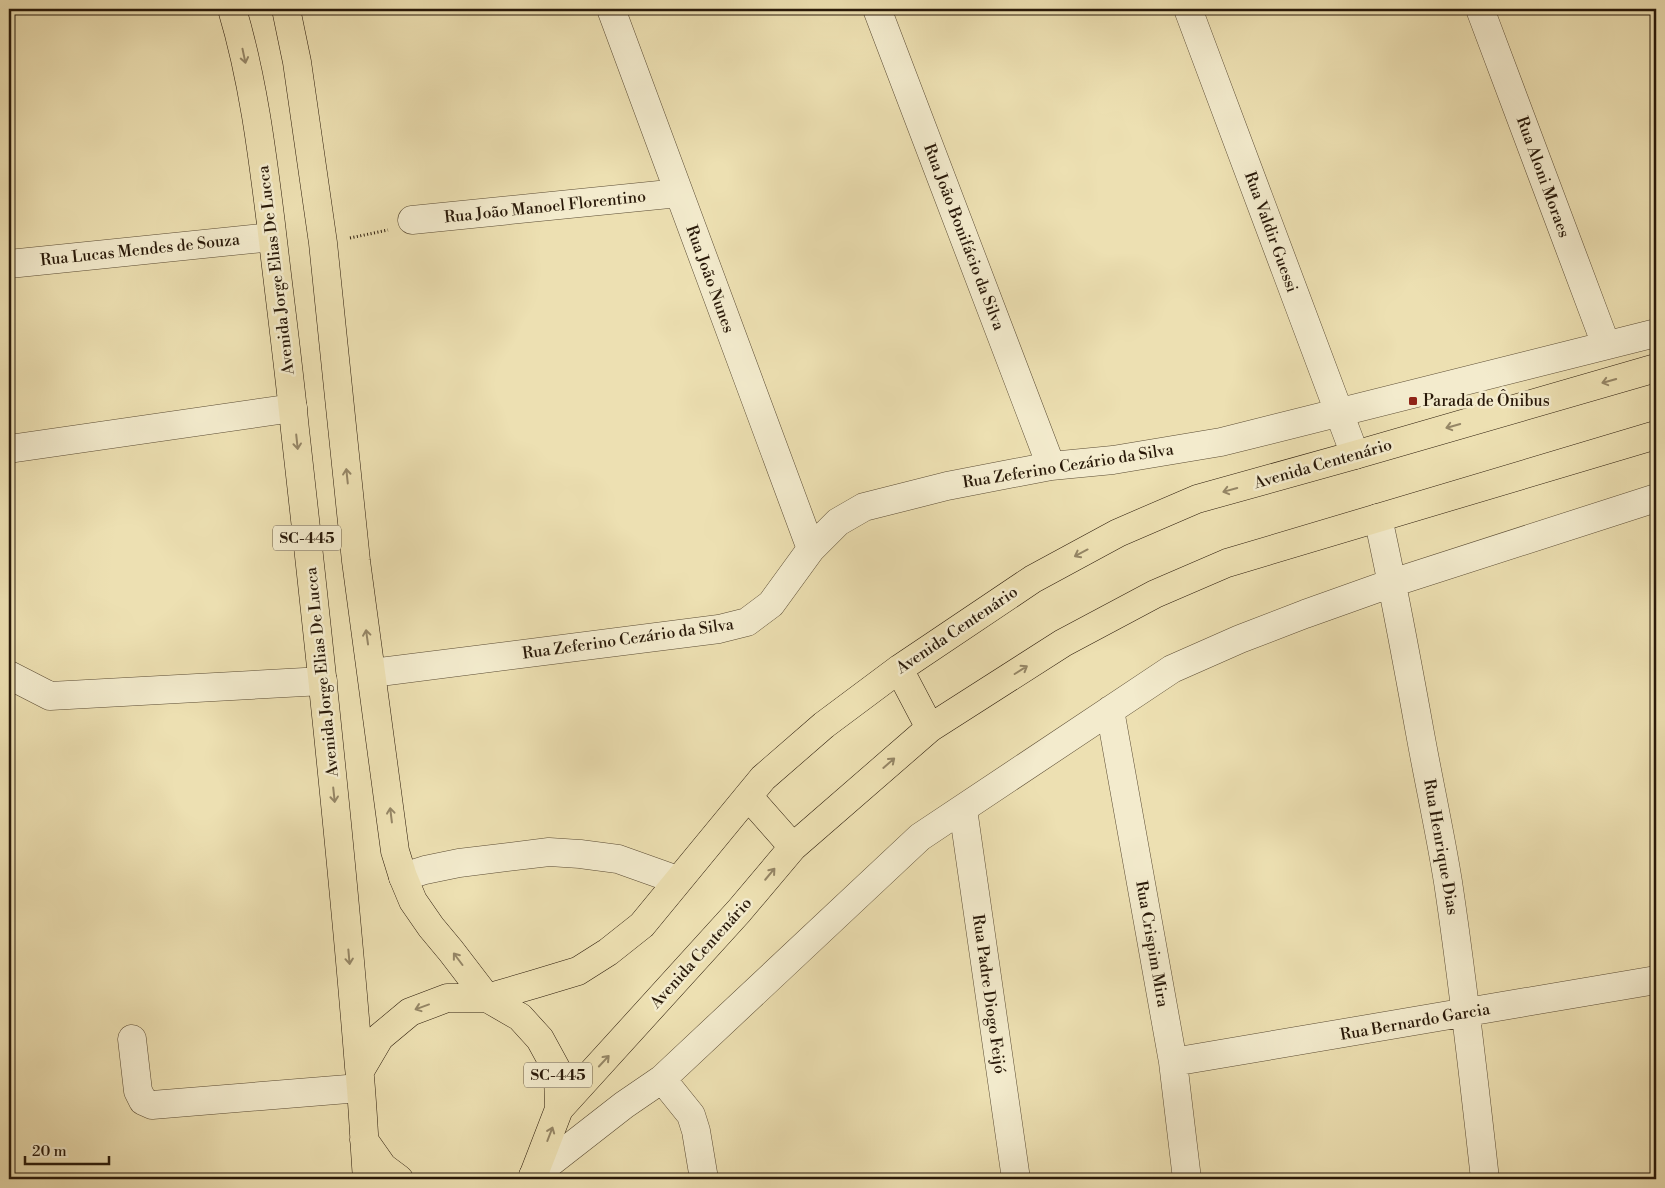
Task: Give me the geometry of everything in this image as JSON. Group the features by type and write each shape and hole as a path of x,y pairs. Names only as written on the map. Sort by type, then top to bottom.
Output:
{"main road":[{"name":"Avenida Jorge Elias De Lucca","path":"232,9 251,88 261,150 293,408 323,680 360,1079"},
{"name":"SC-445","path":"286,9 298,62 323,244 356,561 395,851 403,877 414,901 431,927 487,998"},
{"name":"Avenida Centenário","path":"487,998 578,971 608,952 642,925 677,880 764,778 824,725 900,669 1033,579 1118,533 1198,499 1656,368"},
{"name":"Avenida Centenário","path":"531,1178 559,1109 706,948 793,847 930,728 1063,643 1155,594 1227,563 1656,435"},
{"path":"900,669 930,728"},
{"path":"748,796 793,847"},
{"path":"360,1079 380,1037 410,1012 447,998 487,998"},
{"name":"Avenida Centenário","path":"487,998 520,1017 540,1039 558,1072 559,1109"},
{"name":"SC-445","path":"360,1079 367,1179"},
{"path":"364,1140 383,1167 399,1179"}],"street":[{"name":"Rua João Nunes","path":"611,9 678,194 811,548"},
{"name":"Rua João Bonifácio da Silva","path":"877,9 1051,466"},
{"name":"Rua Valdir Guessi","path":"1188,9 1355,455"},
{"name":"Rua Aloni Moraes","path":"1480,9 1606,345"},
{"name":"Rua João Manoel Florentino","path":"412,220 678,194"},
{"name":"Rua Lucas Mendes de Souza","path":"9,264 272,237"},
{"name":"Rua Zeferino Cezário da Silva","path":"372,673 719,629 747,622 771,604 811,548 838,522 864,507 947,486 1051,466 1113,460 1221,442 1656,333"},
{"path":"9,449 293,408"},
{"path":"531,1178 624,1104 662,1079 920,837 1172,670 1295,618 1392,583 1656,498"},
{"name":"Rua Henrique Dias","path":"1378,518 1436,811 1448,882 1466,1013 1485,1179"},
{"path":"9,675 50,696 323,680"},
{"name":"Rua Crispim Mira","path":"1110,710 1173,1062 1187,1179"},
{"name":"Rua Padre Diogo Feijó","path":"963,809 1016,1179"},
{"path":"403,877 459,863 549,852 580,854 618,860 677,880"},
{"name":"Rua Bernardo Garcia","path":"1173,1062 1656,980"},
{"path":"132,1038 138,1091 143,1101 152,1106 360,1079"},
{"path":"662,1079 691,1115 696,1131 704,1179"}],"path":[{"path":"323,244 389,230 412,220"}],"place":[{"name":"Parada de Ônibus","path":"1413,401"}]}
